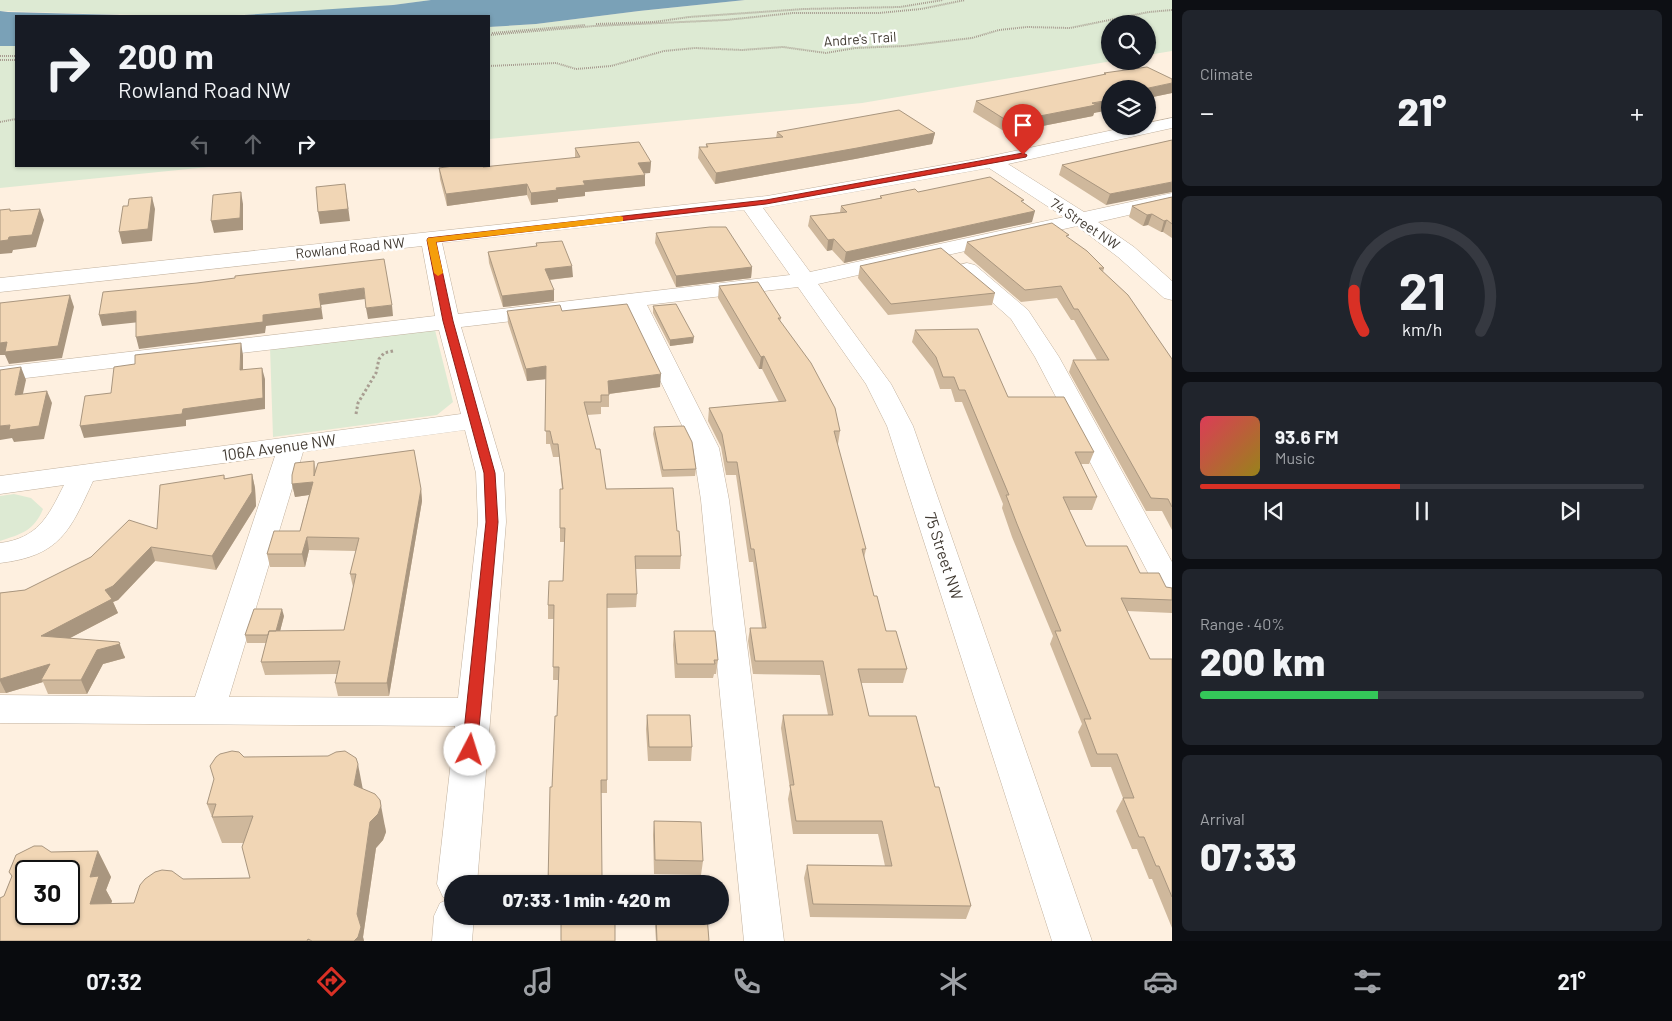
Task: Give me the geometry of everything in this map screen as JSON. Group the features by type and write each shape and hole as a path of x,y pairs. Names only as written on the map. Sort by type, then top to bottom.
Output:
{"street":[{"name":"Rowland Road NW","path":"0,285 431,240 750,204 992,162 1172,123"},
{"name":"74 Street NW","path":"992,162 1081,219 1126,252 1172,293"},
{"path":"0,374 805,280 1172,200"},
{"name":"75 Street NW","path":"750,204 878,384 900,426 1072,941"},
{"path":"431,240 448,321 490,473 492,522 458,875"},
{"path":"943,249 1020,315 1047,357 1172,590"},
{"path":"633,300 706,448 715,500 764,941"},
{"name":"106A Avenue NW","path":"0,485 476,420"},
{"path":"208,710 292,445"},
{"path":"0,552 24,549 48,535 56,527 83,474"},
{"path":"0,709 473,712"},
{"path":"452,941 453,925"}],"path":[{"path":"490,34 804,9 900,7 943,0"},
{"path":"490,34 594,26 726,20 793,13 879,14 921,9 965,0"},
{"name":"Andre's Trail","path":"490,66 556,63 576,69 611,66 664,51 695,48 742,50 783,47 826,53 855,48 922,45 972,38 999,30 1027,26 1070,28 1149,12 1172,10"},
{"path":"0,56 15,58"},
{"path":"0,60 15,58"},
{"path":"0,122 15,120"},
{"path":"355,421 358,403 376,373 379,359 384,354 395,350"}],"green space":[{"path":"0,0 431,0 324,11 270,14 162,15 0,11"},
{"path":"745,0 1172,0 1172,51 1156,54 1156,15 1101,15 1101,63 862,103 490,139 490,27 536,24"},
{"path":"0,46 15,46 15,167 208,167 0,188"},
{"path":"434,326 453,402 437,415 273,437 270,347"},
{"path":"14,494 31,498 43,509 35,522 26,531 0,541 0,496"}],"water":[{"path":"431,0 745,0 536,24 490,27 490,15 243,15 393,5"},
{"path":"0,11 120,15 15,15 15,46 0,46"}],"building":[{"path":"1126,70 1153,70 1172,79 1172,83 1156,86 1156,80 1101,80 1101,102 1092,103 1096,105 1009,122 976,101 1106,74 1104,73"},
{"path":"899,110 935,133 716,173 699,147 708,147 706,144 783,137 777,132"},
{"path":"1172,140 1172,182 1110,194 1062,165"},
{"path":"639,142 651,162 638,163 645,175 583,181 585,185 531,193 527,184 446,194 439,168 490,167 580,157 575,148"},
{"path":"990,177 1024,200 1021,201 1035,211 846,252 834,239 828,240 810,216 847,212 841,206 882,198 880,196 915,189 918,192"},
{"path":"345,184 348,209 318,212 316,187"},
{"path":"241,192 240,218 211,221 213,195"},
{"path":"152,197 148,229 119,232 123,206 128,206 129,199"},
{"path":"1172,197 1172,224 1152,214 1147,215 1132,206"},
{"path":"10,209 10,211 40,209 32,235 9,237 8,240 0,241 0,210"},
{"path":"1052,223 1087,251 1104,268 1099,268 1128,295 1172,359 1172,507 1168,499 1151,498 1073,360 1109,360 1078,309 1074,309 1061,286 1025,290 967,242"},
{"path":"726,227 752,267 676,276 656,233"},
{"path":"562,241 572,266 545,269 554,290 502,296 488,252 537,246 536,243"},
{"path":"941,248 995,293 891,304 860,266"},
{"path":"384,259 392,305 366,308 364,288 319,294 321,308 263,315 263,322 136,337 136,311 99,315 103,292 197,283 235,278 235,276"},
{"path":"758,282 781,318 778,318 811,363 835,408 840,431 834,431 866,549 862,549 874,596 877,596 886,631 896,631 907,669 858,669 869,716 916,716 935,787 939,787 971,906 813,904 807,865 892,866 882,821 796,821 790,785 794,785 783,715 833,715 823,661 755,661 750,628 766,628 754,549 751,549 737,462 727,462 722,434 709,408 786,401 764,356 761,357 719,286"},
{"path":"70,295 58,346 5,352 7,342 0,343 0,303"},
{"path":"627,304 661,374 608,381 609,395 601,395 601,402 584,402 596,449 600,449 606,489 673,488 681,556 635,556 637,594 607,594 607,780 601,780 602,875 548,875 550,787 552,787 559,667 553,667 554,605 548,605 549,581 563,581 565,528 560,528 560,489 563,489 558,444 553,444 550,431 545,431 546,366 526,369 507,311 560,305 562,311"},
{"path":"676,304 694,337 670,340 653,306"},
{"path":"978,329 1008,397 1064,397 1094,452 1075,452 1097,497 1063,497 1086,546 1127,546 1140,573 1159,573 1166,587 1172,588 1172,600 1121,598 1150,659 1172,659 1172,897 1144,837 1139,837 1123,798 1134,798 1117,754 1097,754 1084,719 1091,719 1055,631 1061,631 1006,495 1009,495 965,390 959,390 954,377 943,377 936,357 915,330"},
{"path":"241,343 240,370 262,368 263,398 183,409 182,414 80,426 85,396 111,393 114,367 135,364 135,355"},
{"path":"21,367 15,395 47,391 39,426 9,430 10,425 0,426 0,370"},
{"path":"684,426 692,442 696,469 663,470 654,427"},
{"path":"414,450 421,489 387,683 335,683 340,661 261,662 269,631 344,630 356,574 350,574 359,538 307,537 302,554 267,554 274,531 300,531 313,482 292,484 295,463 314,461 314,476 318,463"},
{"path":"252,474 252,492 212,556 151,547 113,586 105,590 112,599 41,636 119,642 120,644 97,650 81,680 41,680 50,664 0,679 0,593 25,590 91,557 129,520 157,529 160,485 224,475 224,479"},
{"path":"254,609 282,609 276,631 269,631 268,635 245,635"},
{"path":"674,631 715,631 718,660 714,660 715,664 677,664"},
{"path":"647,715 690,715 692,747 649,747"},
{"path":"232,751 239,752 244,757 328,756 336,752 345,751 356,758 358,764 354,785 375,794 380,800 381,806 378,814 370,822 357,914 361,927 358,937 354,941 312,941 308,939 307,941 0,941 0,898 4,896 12,876 9,872 16,855 34,846 42,846 51,852 98,851 90,877 99,876 90,904 134,903 140,885 145,879 155,872 162,870 172,871 183,879 250,878 242,847 253,816 212,817 216,804 207,804 214,779 210,766 216,757"},
{"path":"654,821 701,822 703,861 655,860"},
{"path":"561,925 615,925 615,941 561,941"},
{"path":"656,925 708,925 709,941 657,941"}],"slow traffic":[{"path":"438,273 431,240 620,219"}],"route":[{"path":"470,750 492,522 490,473 448,321 431,240 766,202 1023,155"}]}
